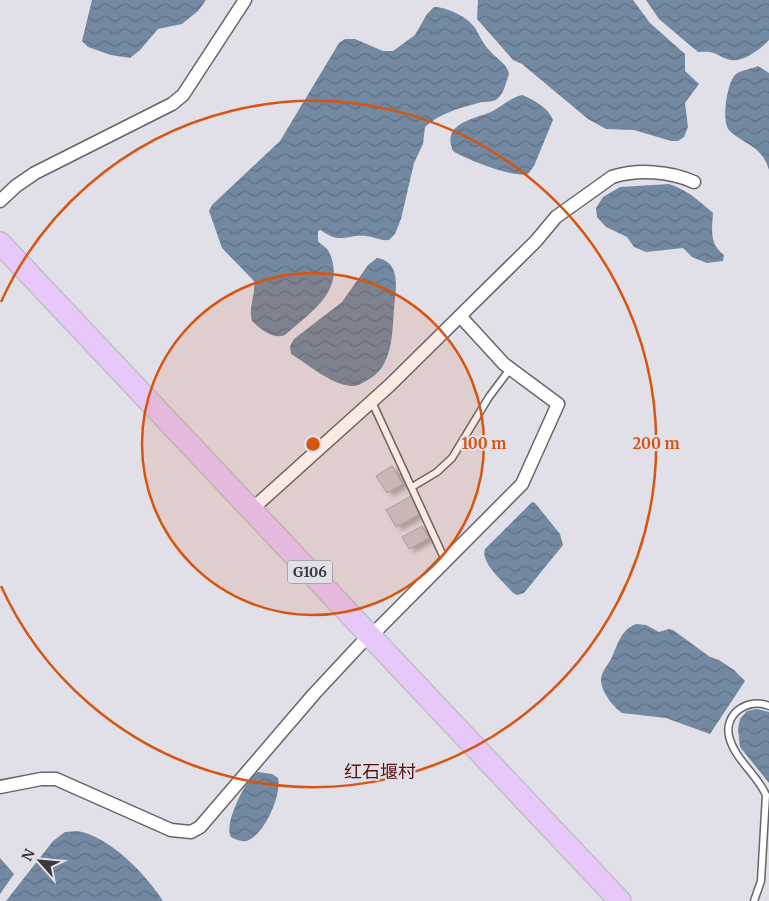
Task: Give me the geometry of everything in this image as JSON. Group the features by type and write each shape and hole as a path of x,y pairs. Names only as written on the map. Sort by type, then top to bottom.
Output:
{"highway":[{"name":"G106","path":"0,243 620,901"}],"street":[{"path":"0,201 16,186 35,173 172,104 184,94 245,0"},
{"path":"251,510 372,402 536,241 556,217 612,177 634,172 678,175 694,182"},
{"path":"0,787 41,779 56,779 171,830 191,832 200,827 260,755 370,636 522,484 558,404 510,370 460,316"}],"lane":[{"path":"412,487 437,472 452,458 489,397 510,370"},
{"path":"372,402 445,560"},
{"path":"754,901 761,881 766,795 763,788 739,757 730,739 729,727 736,712 749,703 762,702 769,706"}],"water":[{"path":"92,0 206,0 198,11 182,24 158,29 140,50 130,58 111,55 88,47 82,41"},
{"path":"478,0 633,0 650,23 685,54 685,71 699,84 685,103 688,127 684,137 678,141 671,141 634,130 606,129 588,119 522,64 513,60 477,19"},
{"path":"646,0 769,0 769,40 751,54 736,60 726,59 710,52 698,52 659,19"},
{"path":"434,7 457,13 472,24 485,46 508,71 509,74 503,91 495,100 450,112 436,118 425,127 423,144 414,163 401,219 395,234 389,240 366,236 339,238 333,237 321,230 318,231 318,241 328,250 333,266 333,278 330,289 315,309 285,335 276,336 267,333 252,321 254,281 222,248 209,211 212,205 280,141 339,43 345,39 355,39 383,51 393,51 415,35 427,14"},
{"path":"758,66 769,73 769,170 762,155 729,130 725,119 726,102 733,78 738,73"},
{"path":"522,95 545,108 553,120 534,166 528,174 501,171 468,159 453,151 450,142 451,134 455,128 468,120 491,112"},
{"path":"669,184 688,193 713,213 712,236 719,251 724,255 723,261 707,263 692,257 683,248 646,252 634,247 627,237 606,227 597,217 596,208 603,197 620,187"},
{"path":"377,258 391,265 396,279 393,329 389,350 381,368 375,375 357,385 344,385 328,378 291,354 290,346 294,339 342,302 368,265"},
{"path":"532,502 535,503 560,534 563,545 524,593 517,595 489,566 484,554 485,549"},
{"path":"636,624 646,625 659,632 669,629 673,630 710,657 719,660 734,670 745,681 710,734 666,718 622,713 608,698 603,689 602,674 623,634"},
{"path":"757,709 769,712 769,783 740,747 738,729 740,719 747,711"},
{"path":"258,772 272,774 278,778 277,794 270,814 259,832 253,838 240,841 231,837 229,831 230,823 242,792"},
{"path":"77,831 89,834 114,848 137,868 163,901 6,901 53,841 65,832"},
{"path":"0,858 14,874 0,894"}],"building":[{"path":"392,466 403,484 387,493 376,476"},
{"path":"411,496 420,514 396,527 386,510"},
{"path":"422,526 429,538 409,549 402,537"}],"district":[{"name":"红石堰村","path":"380,772"}]}
